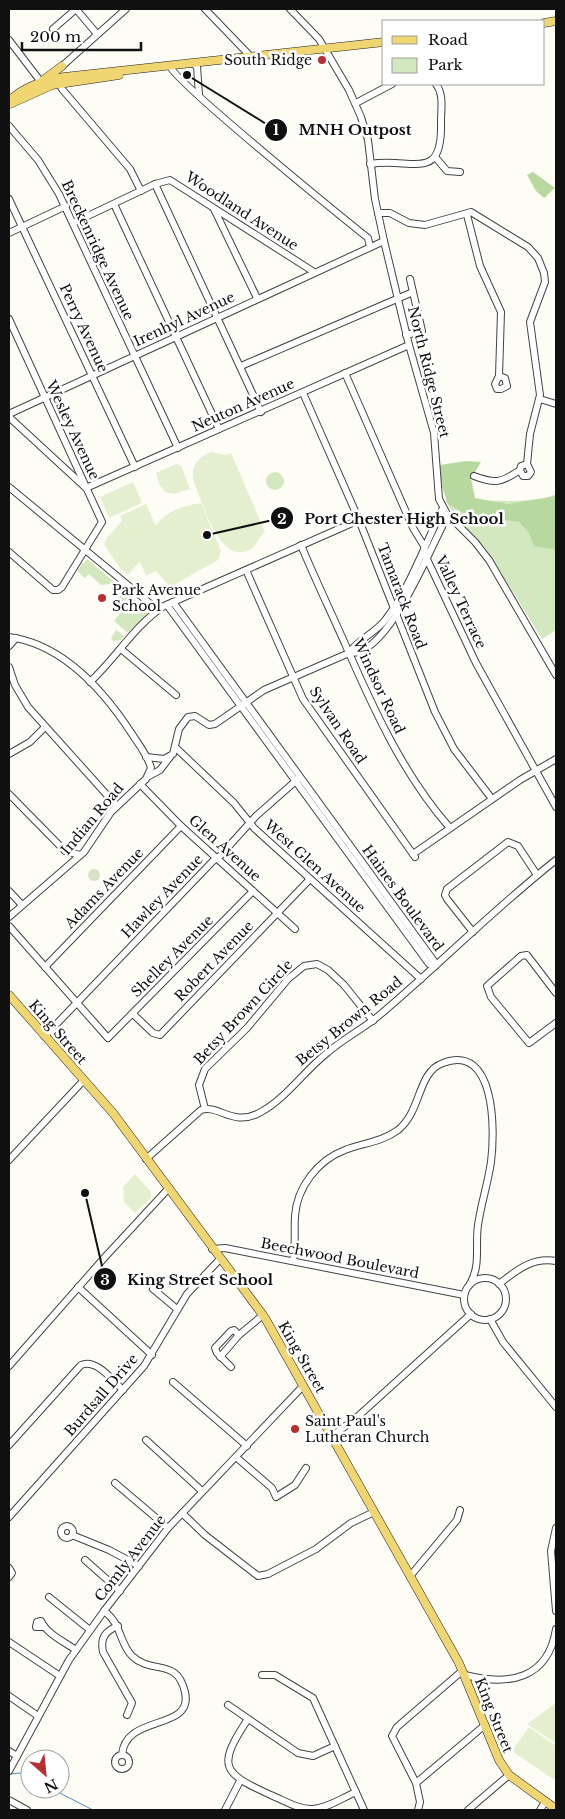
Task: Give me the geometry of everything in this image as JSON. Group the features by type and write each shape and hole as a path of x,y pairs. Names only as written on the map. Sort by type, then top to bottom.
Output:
{"main road":[{"path":"9,100 21,91 41,82 60,79 382,43"},
{"path":"41,82 53,70 62,66"},
{"path":"9,105 60,79"},
{"name":"King Street","path":"9,995 113,1113 212,1249 263,1315 464,1673 495,1754 509,1776 556,1809"}],"street":[{"path":"53,29 76,9 96,34"},
{"path":"126,9 56,71 60,79 130,168 141,190"},
{"path":"205,9 253,58"},
{"name":"North Ridge Street","path":"290,9 306,23 326,50 356,103 366,129 370,164 384,241 406,335 434,433 438,490 443,508 489,560 556,675"},
{"path":"9,40 41,82"},
{"path":"194,65 199,95"},
{"path":"170,68 199,95 368,238 370,247"},
{"path":"356,103 390,85"},
{"path":"370,164 420,163 429,162 436,158 442,139 441,94 436,85"},
{"name":"Breckenridge Avenue","path":"9,126 47,173 66,206 178,448"},
{"path":"436,158 447,171 460,172"},
{"name":"Woodland Avenue","path":"72,222 155,184 170,180 314,272"},
{"path":"155,184 241,366 260,412"},
{"name":"Perry Avenue","path":"9,199 135,467"},
{"path":"114,204 219,430"},
{"path":"9,233 66,206"},
{"path":"214,207 258,298"},
{"path":"378,213 390,213 409,223 425,225 461,214 467,215 471,212 528,246 538,258 544,273 543,287 530,322 540,399 530,434 528,466 531,472 526,476 520,470 508,478 494,482 474,476"},
{"path":"467,215 480,266 500,312 499,376"},
{"name":"Irenhyl Avenue","path":"9,416 176,336 384,241"},
{"path":"406,335 422,331 410,279"},
{"path":"241,366 413,292"},
{"name":"Wesley Avenue","path":"9,319 102,522 86,548"},
{"name":"Neuton Avenue","path":"86,488 409,345"},
{"name":"Valley Terrace","path":"345,373 413,528 424,546 426,558 476,663 556,807"},
{"name":"Tamarack Road","path":"303,393 359,520 393,608 447,737 492,799"},
{"path":"540,399 556,404"},
{"path":"9,416 62,463 86,488"},
{"path":"62,463 71,465 76,463"},
{"path":"9,487 80,547 86,548 158,610"},
{"path":"349,653 353,647 378,628 393,608 443,508"},
{"path":"244,705 264,690 349,653 354,653 383,633 397,617 448,515"},
{"path":"90,682 108,666 146,619 158,610 359,520"},
{"name":"Windsor Road","path":"301,545 349,653 394,746 414,780 450,828"},
{"path":"9,552 55,590 62,587 86,548"},
{"name":"Sylvan Road","path":"246,570 305,701 414,855 450,828"},
{"name":"Haines Boulevard","path":"170,603 429,964 435,966"},
{"path":"9,646 12,637 38,644 57,654 90,682 125,723 146,757 150,768 148,776"},
{"path":"121,649 176,695"},
{"path":"9,667 21,698 44,728 116,805"},
{"name":"Indian Road","path":"9,917 69,866 91,844 116,805 148,776 160,770 175,747 179,729 188,717 195,716 212,725 244,705"},
{"path":"9,754 23,747 44,728"},
{"name":"West Glen Avenue","path":"175,747 234,803 250,823 421,979"},
{"path":"146,757 164,759 170,756"},
{"path":"450,828 556,759"},
{"name":"Hawley Avenue","path":"45,1036 250,823 298,779"},
{"name":"Glen Avenue","path":"140,784 181,826 295,929"},
{"path":"9,794 65,851 69,866"},
{"name":"Adams Avenue","path":"45,967 181,826"},
{"path":"474,932 447,899 445,893 508,842 518,846 537,876"},
{"path":"65,851 80,855"},
{"name":"Betsy Brown Road","path":"205,1109 236,1118 250,1117 260,1113 329,1051 373,1021 556,860"},
{"name":"Robert Avenue","path":"133,1014 153,1034 160,1035 310,879"},
{"path":"9,891 22,905"},
{"name":"Shelley Avenue","path":"76,1003 108,1038 253,891"},
{"path":"9,926 76,1003"},
{"path":"556,993 528,956 521,956 487,986 491,997 529,1043 556,1023"},
{"name":"Betsy Brown Circle","path":"205,1109 199,1085 204,1070 247,1028 288,979 304,966 317,964 328,970 344,985 373,1021"},
{"path":"293,1262 295,1215 301,1193 311,1175 322,1164 338,1153 380,1140 398,1130 411,1116 430,1071 440,1064 454,1060 467,1063 480,1072 487,1086 491,1109 492,1151 476,1241 478,1265 464,1295 465,1306 471,1314 480,1319 490,1319 498,1315 505,1302 504,1292 500,1284 488,1278 478,1265"},
{"path":"9,1160 84,1080"},
{"path":"146,1159 205,1109"},
{"path":"9,1366 168,1189"},
{"name":"Beechwood Boulevard","path":"212,1249 225,1248 464,1295"},
{"name":"Burdsall Drive","path":"9,1517 152,1355 176,1309 195,1284 220,1259"},
{"path":"500,1284 526,1264 540,1260 556,1261"},
{"path":"470,1284 476,1280 488,1278"},
{"path":"78,1288 152,1355"},
{"path":"152,1289 176,1309"},
{"path":"332,1436 355,1419 471,1314"},
{"path":"220,1357 240,1335 263,1315"},
{"path":"490,1319 503,1342 556,1407"},
{"path":"231,1366 215,1351 218,1344 230,1331 234,1330 240,1335"},
{"path":"9,1445 81,1365 88,1362 94,1364 123,1390"},
{"path":"173,1382 247,1446"},
{"name":"Comly Avenue","path":"10,1769 60,1676 104,1611 168,1528 304,1386"},
{"path":"146,1440 202,1491"},
{"path":"236,1457 272,1488 276,1497 296,1485 306,1468"},
{"path":"115,1483 168,1528"},
{"path":"410,1575 457,1520 460,1510"},
{"path":"182,1513 205,1535 258,1576 268,1574 316,1549 352,1523 374,1512"},
{"path":"556,1528 551,1551 556,1611"},
{"path":"72,1535 109,1550 139,1566"},
{"path":"85,1560 120,1591"},
{"path":"9,1568 12,1573 9,1577"},
{"path":"49,1597 90,1630"},
{"path":"104,1611 118,1626 132,1656 149,1664 174,1671 182,1682 186,1696 183,1707 174,1717 145,1726 130,1735 123,1745 122,1755"},
{"path":"118,1626 103,1636 101,1644 103,1652 132,1703 127,1714"},
{"path":"42,1627 76,1650"},
{"path":"418,1810 420,1802 416,1783 392,1736 397,1727 464,1673 496,1681 516,1678 526,1674 535,1668 550,1652 556,1629"},
{"path":"9,1642 60,1676"},
{"path":"262,1675 275,1675 313,1698 364,1810"},
{"path":"9,1696 38,1716"},
{"path":"228,1705 298,1753 313,1756 336,1746"},
{"path":"248,1719 231,1745 228,1755 229,1766 240,1781 294,1808 310,1809 323,1807 356,1792"},
{"path":"416,1783 485,1726"},
{"path":"9,1750 17,1756"},
{"path":"468,1810 509,1776"},
{"path":"225,1810 240,1781"},
{"path":"9,1800 27,1810"},
{"path":"540,1810 545,1802"}],"green space":[{"path":"533,172 555,188 544,198 536,191 527,175"},
{"path":"212,452 226,455 231,453 265,532 250,550 237,552 228,548 220,539 207,516 194,482 193,472 196,463 203,456"},
{"path":"466,461 481,462 471,479 475,498 508,504 556,496 556,550 534,546 529,533 519,522 465,514 448,504 441,484 440,465"},
{"path":"176,464 181,466 190,489 174,494 165,492 159,484 156,473"},
{"path":"271,472 279,472 284,477 282,488 271,490 266,485 266,477"},
{"path":"133,482 142,503 109,518 100,497"},
{"path":"556,494 556,630 542,639 487,550 454,515 445,500 516,501 544,499"},
{"path":"201,503 221,551 218,560 170,587 156,571 146,576 140,561 128,575 119,567 104,544 122,521 120,516 146,504 156,526 170,513 189,505"},
{"path":"87,559 113,581 111,584 101,585 89,574 85,578 77,571"},
{"path":"115,583 149,612 129,634 114,621 126,606 113,595 115,589 112,585"},
{"path":"116,630 124,636 121,640 113,641 111,638"},
{"path":"92,869 96,869 100,875 96,881 92,881 88,877 88,873"},
{"path":"135,1174 151,1192 151,1198 135,1213 124,1202 123,1187"},
{"path":"556,1703 556,1742 554,1742 527,1724"},
{"path":"529,1727 556,1746 556,1781 512,1751"}],"waterway":[{"path":"9,1774 20,1773"},
{"path":"70,1798 93,1810"}],"place":[{"name":"South Ridge","path":"322,60"},
{"name":"MNH Outpost","path":"187,75"},
{"name":"Port Chester High School","path":"207,535"},
{"name":"Park Avenue School","path":"102,598"},
{"name":"King Street School","path":"85,1193"},
{"name":"Saint Paul's Lutheran Church","path":"295,1429"}]}
